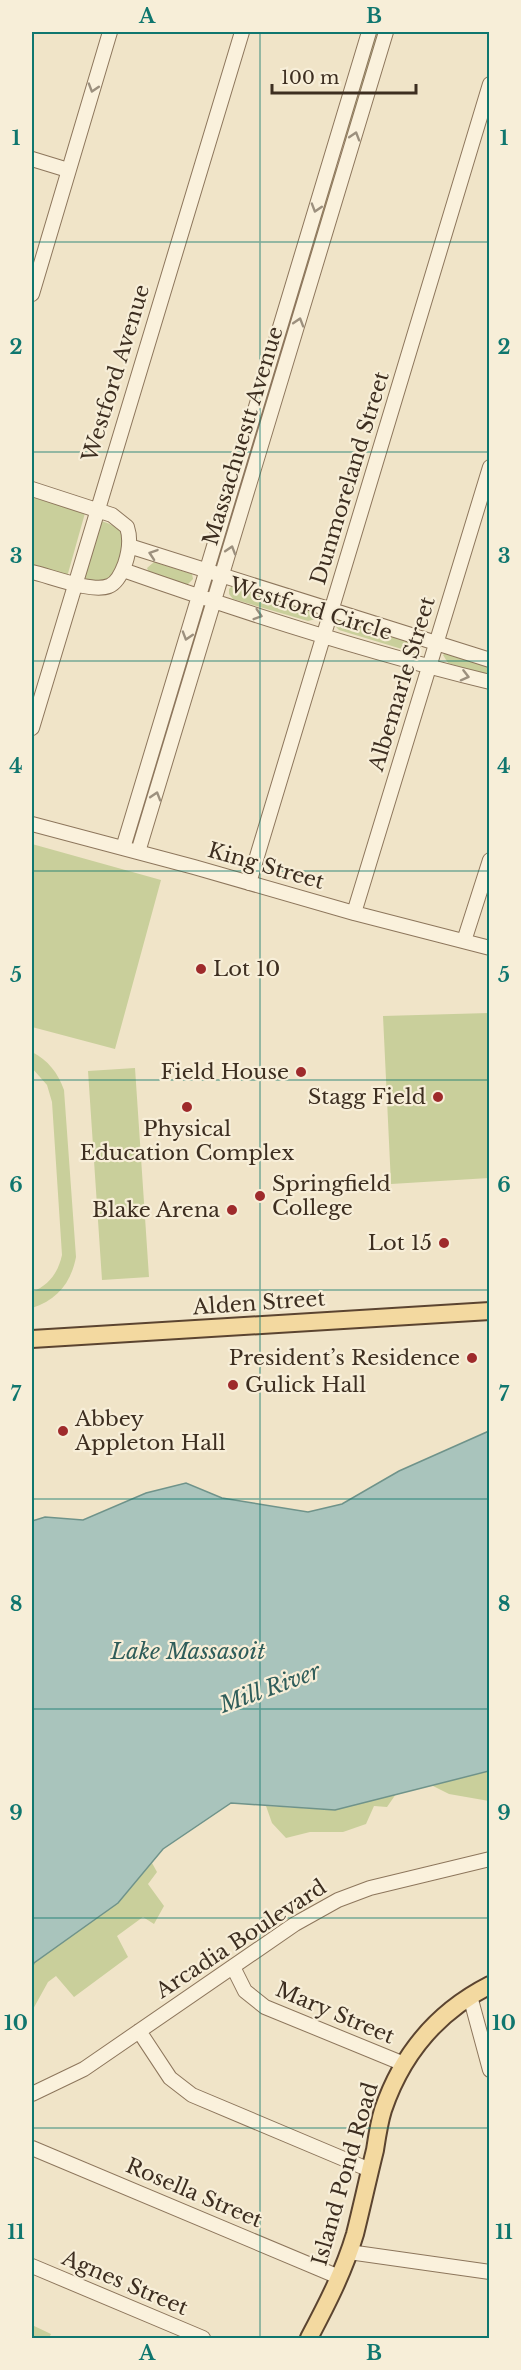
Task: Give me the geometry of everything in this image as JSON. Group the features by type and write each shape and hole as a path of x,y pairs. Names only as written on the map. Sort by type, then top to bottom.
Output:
{"main road":[{"name":"Alden Street","path":"32,1339 489,1311"},
{"name":"Island Pond Road","path":"314,2337 349,2252 383,2111 404,2064 434,2025 470,1996 489,1985"}],"street":[{"path":"32,294 110,32"},
{"name":"Westford Avenue","path":"32,728 242,32"},
{"path":"123,848 369,32"},
{"name":"Massachuestt Avenue","path":"138,852 386,32"},
{"name":"Dunmoreland Street","path":"249,883 489,84"},
{"path":"332,155 347,160"},
{"path":"32,159 68,170"},
{"path":"271,358 286,363"},
{"name":"Albemarle Street","path":"354,913 489,467"},
{"path":"32,489 111,514 125,524 129,531 129,546 123,570 115,582 108,586 96,587 32,572"},
{"name":"Westford Circle","path":"129,546 489,660"},
{"name":"Westford Circle","path":"123,570 215,602 428,667 489,682"},
{"path":"164,713 180,718"},
{"name":"King Street","path":"32,824 489,948"},
{"path":"464,941 489,860"},
{"name":"Arcadia Boulevard","path":"32,2094 84,2069 296,1924 338,1900 370,1888 489,1859"},
{"name":"Mary Street","path":"233,1967 245,1991 265,2007 404,2064"},
{"path":"470,1996 489,2070"},
{"path":"139,2031 170,2078 192,2096 370,2170"},
{"name":"Rosella Street","path":"32,2148 339,2277"},
{"path":"349,2252 489,2272"},
{"name":"Agnes Street","path":"32,2266 203,2338"}],"green space":[{"path":"374,32 380,32 345,142 342,139"},
{"path":"336,167 338,171 283,348 281,346"},
{"path":"274,372 276,374 220,563 217,564 216,562"},
{"path":"32,497 85,513 67,577 32,566"},
{"path":"101,521 121,532 133,551 109,579 97,581 84,579"},
{"path":"154,562 192,574 193,579 187,585 149,573 147,568"},
{"path":"232,586 314,611 316,619 308,621 233,599 229,594"},
{"path":"202,607 205,607 177,707 174,708 172,705"},
{"path":"339,619 421,644 421,648 415,653 339,630 335,626"},
{"path":"446,652 489,662 489,676 448,663 443,655"},
{"path":"166,724 172,726 136,837 134,834"},
{"path":"32,844 161,880 115,1049 32,1027"},
{"name":"Stagg Field","path":"489,1013 489,1178 391,1184 383,1016"},
{"path":"32,1052 52,1068 64,1090 76,1257 71,1275 56,1295 32,1308 32,1292 52,1278 62,1255 52,1102 47,1085 32,1068"},
{"path":"135,1068 149,1277 102,1280 88,1071"},
{"path":"489,1771 489,1801 449,1794 431,1785"},
{"path":"396,1794 387,1807 374,1806 366,1824 343,1832 310,1832 286,1838 272,1823 266,1806 335,1810"},
{"path":"152,1863 157,1872 148,1884 164,1906 154,1924 143,1917 117,1936 128,1957 74,1997 56,1976 48,1982 32,2011 34,1963 118,1903"},
{"path":"32,2325 51,2334 49,2338 32,2338"}],"water":[{"name":"Lake Massasoit","path":"489,1431 489,1771 335,1810 231,1803 163,1849 118,1903 34,1963 32,1968 32,1521 45,1517 83,1520 146,1493 186,1483 222,1498 308,1512 342,1504 399,1471"}],"place":[{"name":"Lot 10","path":"201,969"},
{"name":"Field House","path":"301,1072"},
{"name":"Stagg Field","path":"438,1097"},
{"name":"Physical Education Complex","path":"187,1107"},
{"name":"Springfield College","path":"260,1196"},
{"name":"Blake Arena","path":"232,1210"},
{"name":"Lot 15","path":"444,1243"},
{"name":"President’s Residence","path":"472,1358"},
{"name":"Gulick Hall","path":"233,1385"},
{"name":"Abbey Appleton Hall","path":"63,1431"}],"water label":[{"name":"Mill River","path":"270,1688"}]}
